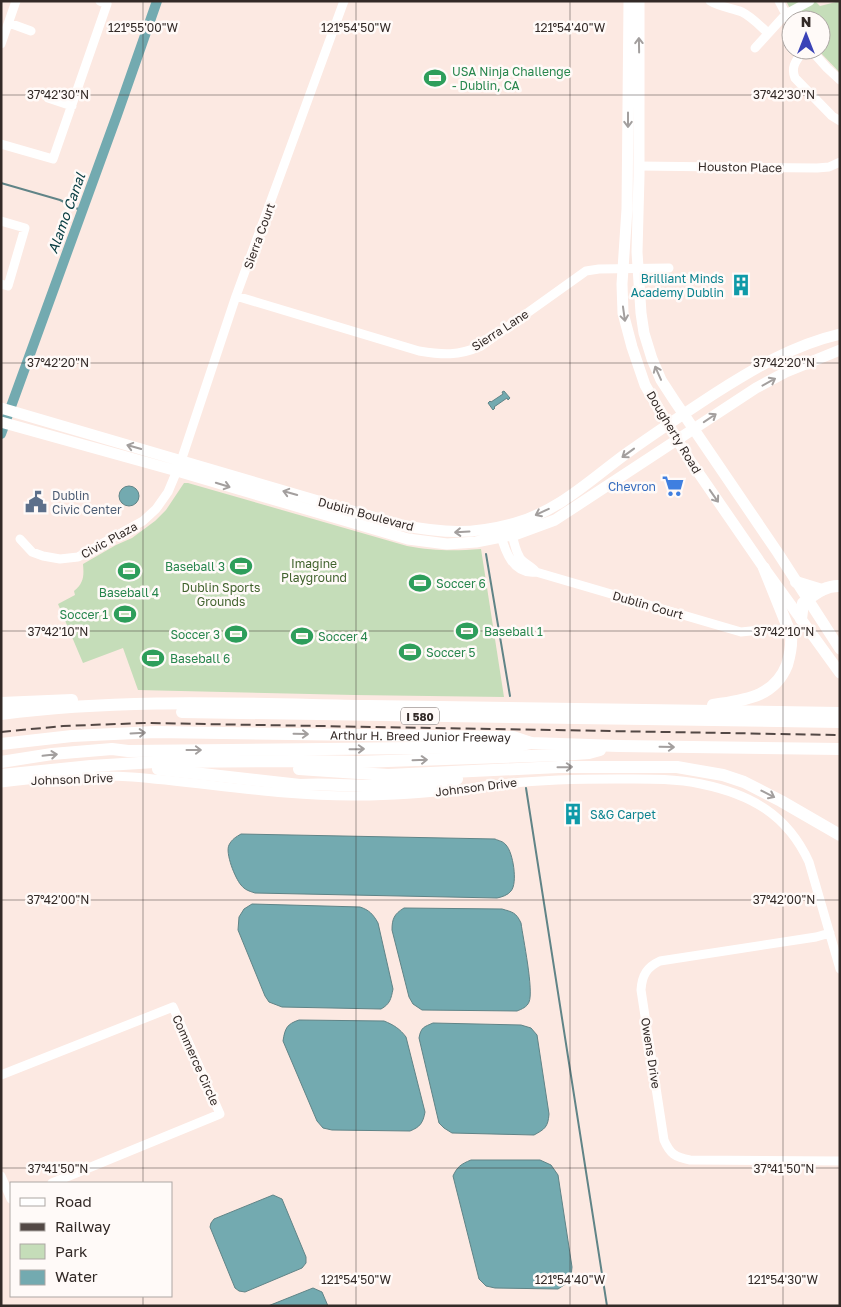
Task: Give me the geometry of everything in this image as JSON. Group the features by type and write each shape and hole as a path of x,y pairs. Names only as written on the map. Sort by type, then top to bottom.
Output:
{"highway":[{"path":"694,710 768,691 782,675 790,655 791,635 764,568"},
{"path":"796,582 822,590"},
{"path":"801,620 803,603 822,590 840,586"},
{"path":"1,703 78,700 112,701 119,704"},
{"name":"I 580","path":"1,714 119,704 840,713"},
{"path":"734,711 757,707 840,706"},
{"name":"I 580","path":"1,721 92,712 162,712 840,722"},
{"name":"Arthur H. Breed Junior Freeway","path":"1,744 72,736 155,732 513,737 531,743 840,749"},
{"path":"126,753 513,747 531,743"},
{"path":"301,765 560,755 589,753 619,746"},
{"path":"1,762 52,754 112,749 126,753 230,768 313,784"},
{"path":"1,775 155,762 257,762 388,775 516,769 677,767 723,775 744,782 764,791 840,836"},
{"path":"1,771 54,765 104,764 283,784 374,786 433,782 516,769"}],"main road":[{"name":"Dougherty Road","path":"629,1 627,226 622,284 623,313 632,347 646,385 688,458 839,672"},
{"name":"Dougherty Road","path":"639,1 638,268 642,322 646,342 661,380 778,553 840,649"},
{"path":"628,65 633,78 633,99 639,105"},
{"path":"628,176 632,186 632,200 638,208"},
{"name":"Dublin Boulevard","path":"1,408 341,520 408,539 434,543 464,543 505,531 555,506 573,495 626,454 683,414 765,362 799,346 840,334"},
{"name":"Dublin Boulevard","path":"1,422 179,466 400,525 425,530 451,532 532,530 555,520 756,388 818,358 840,350"},
{"path":"341,520 346,516 380,526 386,521"}],"street":[{"path":"1,44 16,1"},
{"path":"1,144 53,159 107,4 100,1"},
{"name":"Sierra Court","path":"179,466 236,296 344,1"},
{"path":"710,1 716,5 724,4 742,12 768,33"},
{"path":"793,10 810,1"},
{"path":"755,48 781,19"},
{"path":"9,24 31,31"},
{"path":"797,60 793,73 795,78 832,116 840,121"},
{"path":"819,60 840,80"},
{"path":"48,98 72,106"},
{"name":"Houston Place","path":"638,166 817,168 829,167 840,162"},
{"path":"1,221 25,228 8,286 1,284"},
{"name":"Sierra Lane","path":"236,296 419,351 448,354 469,351 481,346 586,271 599,269 669,268"},
{"name":"Civic Plaza","path":"20,539 32,552 43,556 60,559 78,558 143,521 156,509 168,492 179,466"},
{"name":"Dublin Court","path":"505,531 515,545 521,560 536,572 741,632 760,630"},
{"name":"Johnson Drive","path":"1,783 63,777 131,777 287,794 360,796 430,793 500,784 564,780 662,779 700,784 732,792 761,806 785,824 802,847 809,862 840,968"},
{"name":"Owens Drive","path":"830,933 817,937 660,961 652,965 645,972 641,990 664,1140 673,1155 681,1159 690,1160 840,1161"},
{"name":"Commerce Circle","path":"1,1075 172,1008 220,1114 54,1182"},
{"path":"1,1176 10,1197"}],"green space":[{"path":"786,1 815,1 820,6 840,1 840,73 828,60 831,60 831,10 791,10"},
{"name":"Dublin Sports Grounds","path":"184,483 407,546 444,550 481,549 504,697 138,690 123,648 83,663 58,604 75,595 74,591 83,579 83,564 132,538 155,521 166,510"}],"water":[{"path":"504,391 510,398 494,407 493,410 488,403 503,394 502,392"},
{"path":"129,486 136,489 139,496 136,503 129,506 122,503 119,496 122,489"},
{"path":"241,834 495,839 504,843 511,854 514,868 513,887 505,896 497,898 255,893 241,885 229,859 229,845"},
{"path":"252,904 360,907 368,911 378,923 393,989 388,1003 381,1009 282,1007 269,1002 238,930 239,917 244,909"},
{"path":"404,908 502,909 515,915 521,923 529,976 530,996 527,1005 517,1011 422,1010 413,1004 409,997 392,930 394,917"},
{"path":"299,1020 384,1021 399,1029 406,1037 425,1112 420,1124 410,1131 332,1130 323,1128 317,1121 283,1041 287,1027"},
{"path":"433,1023 521,1025 531,1028 537,1035 549,1114 545,1127 534,1135 452,1133 444,1128 439,1123 419,1038 423,1028"},
{"path":"471,1160 540,1160 551,1165 558,1175 572,1267 571,1277 567,1283 558,1289 495,1288 486,1286 479,1279 453,1176 460,1166"},
{"path":"273,1195 282,1199 306,1257 306,1263 302,1268 245,1292 239,1291 235,1288 210,1227 211,1223 214,1219"},
{"path":"313,1288 322,1292 328,1306 268,1306"}],"waterway":[{"name":"Alamo Canal","path":"1,434 157,1"},
{"path":"1,183 60,200 82,211"},
{"path":"486,554 510,696"},
{"path":"526,788 607,1306"}],"railway":[{"path":"1,732 63,726 145,723 840,735"}],"place":[{"name":"USA Ninja Challenge - Dublin, CA","path":"435,78"},
{"name":"Brilliant Minds Academy Dublin","path":"741,285"},
{"name":"Chevron","path":"673,486"},
{"name":"Dublin Civic Center","path":"36,502"},
{"name":"Baseball 3","path":"241,566"},
{"name":"Baseball 4","path":"129,571"},
{"name":"Soccer 6","path":"420,583"},
{"name":"Soccer 1","path":"125,614"},
{"name":"Baseball 1","path":"467,631"},
{"name":"Soccer 3","path":"236,634"},
{"name":"Soccer 4","path":"302,636"},
{"name":"Soccer 5","path":"410,652"},
{"name":"Baseball 6","path":"153,658"},
{"name":"S&G Carpet","path":"573,814"}],"park label":[{"name":"Imagine Playground","path":"314,570"}]}
